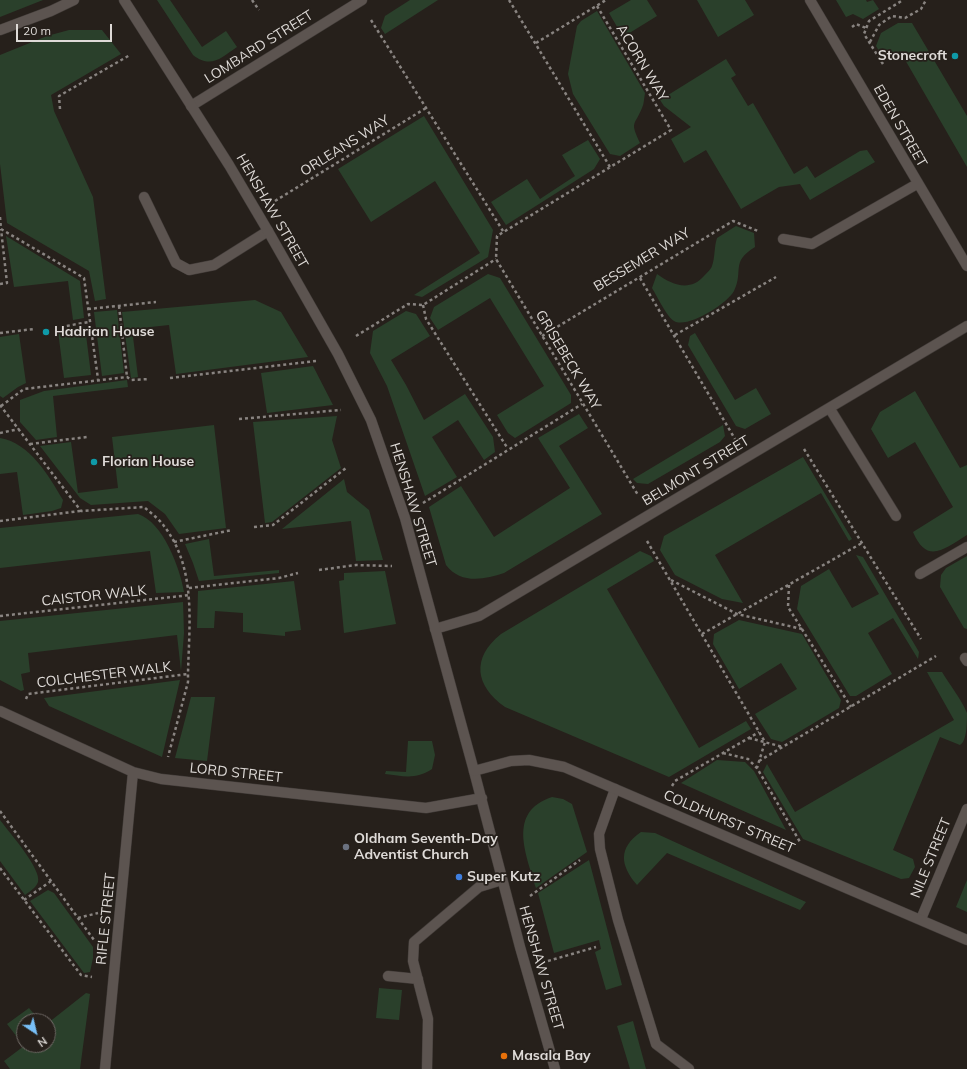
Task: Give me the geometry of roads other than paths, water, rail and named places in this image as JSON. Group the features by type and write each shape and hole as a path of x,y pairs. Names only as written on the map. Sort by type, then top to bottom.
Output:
{"street":[{"path":"0,30 51,11 74,0"},
{"name":"HENSHAW STREET","path":"124,0 268,231 338,354 371,420 404,518 482,798 502,880 555,1069"},
{"name":"LOMBARD STREET","path":"191,106 362,0"},
{"name":"EDEN STREET","path":"810,0 917,184 967,266"},
{"path":"783,239 812,244 917,184"},
{"path":"144,197 176,263 188,270 214,265 268,231"},
{"name":"BELMONT STREET","path":"435,629 480,616 830,409 967,326"},
{"path":"830,409 896,516"},
{"path":"920,574 967,547"},
{"name":"LORD STREET","path":"0,711 133,772 161,779 426,808 482,798"},
{"name":"COLDHURST STREET","path":"474,771 511,761 529,760 564,767 967,940"},
{"name":"RIFLE STREET","path":"105,1069 133,772"},
{"path":"615,789 599,834 600,849 618,920 656,1044 689,1069"},
{"name":"NILE STREET","path":"921,919 967,808"},
{"path":"427,1069 428,1019 413,961 414,942 479,887 502,880"},
{"path":"388,976 418,979"}],"place":[{"name":"Stonecroft","path":"955,56"},
{"name":"Hadrian House","path":"46,332"},
{"name":"Florian House","path":"94,462"},
{"name":"Oldham Seventh-Day Adventist Church","path":"346,847"},
{"name":"Super Kutz","path":"459,877"},
{"name":"Masala Bay","path":"504,1056"}]}
